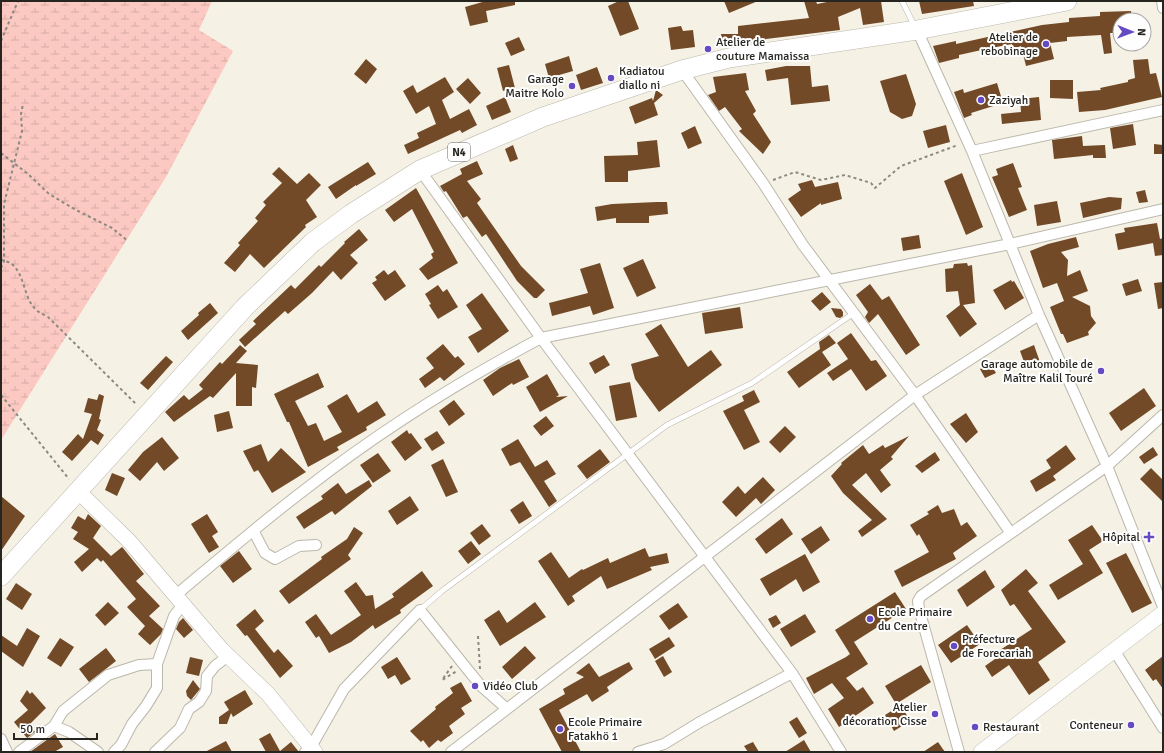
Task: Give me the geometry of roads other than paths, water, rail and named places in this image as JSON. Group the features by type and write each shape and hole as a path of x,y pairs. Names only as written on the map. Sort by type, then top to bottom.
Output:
{"highway":[{"name":"N4","path":"1,576 245,307 313,242 350,214 420,170 543,117 682,70 729,58 917,30 1067,1"}],"street":[{"path":"1162,1 1163,8"},
{"path":"917,30 969,146 1039,314 1107,466 1163,607"},
{"path":"682,70 763,183 803,245 915,395 1010,532"},
{"path":"969,146 1163,110"},
{"path":"420,170 541,338 706,556 792,673 841,752"},
{"path":"114,752 121,745 132,724 146,706 157,688 157,664 180,600 254,532 307,487 411,414 488,367 541,338 1010,244 1163,209"},
{"path":"451,752 506,708 915,395 1039,314"},
{"path":"959,752 918,601 921,596 1010,532 1107,466 1163,415"},
{"path":"78,490 130,542 228,656 268,694 310,750 344,689 420,610 481,686 506,708"},
{"path":"254,532 265,553 275,559 299,546 316,545"},
{"path":"981,752 1163,613"},
{"path":"1114,650 1163,728"},
{"path":"155,752 180,728 189,709 199,702 206,691 207,676 215,666 228,656"},
{"path":"19,752 54,726 62,711 108,675 139,665 157,664"},
{"path":"638,752 664,744 700,722 792,673"},
{"path":"54,726 69,732 98,752"},
{"path":"1,739 7,752"}],"lane":[{"path":"902,1 917,30"},
{"path":"420,610 442,591 667,425 752,383 854,313"}],"place":[{"name":"Atelier de rebobinage","path":"1046,44"},
{"name":"Atelier de couture Mamaissa","path":"708,49"},
{"name":"Kadiatou diallo ni","path":"611,78"},
{"name":"Garage Maitre Kolo","path":"572,86"},
{"name":"Zaziyah","path":"981,100"},
{"name":"Garage automobile de Maître Kalil Touré","path":"1101,371"},
{"name":"Hôpital","path":"1149,537"},
{"name":"Ecole Primaire du Centre","path":"870,619"},
{"name":"Préfecture de Forecariah","path":"954,646"},
{"name":"Vidéo Club","path":"475,686"},
{"name":"Atelier décoration Cisse","path":"935,714"},
{"name":"Conteneur","path":"1131,725"},
{"name":"Restaurant","path":"975,727"},
{"name":"Ecole Primaire Fatakhö 1","path":"560,729"}]}
